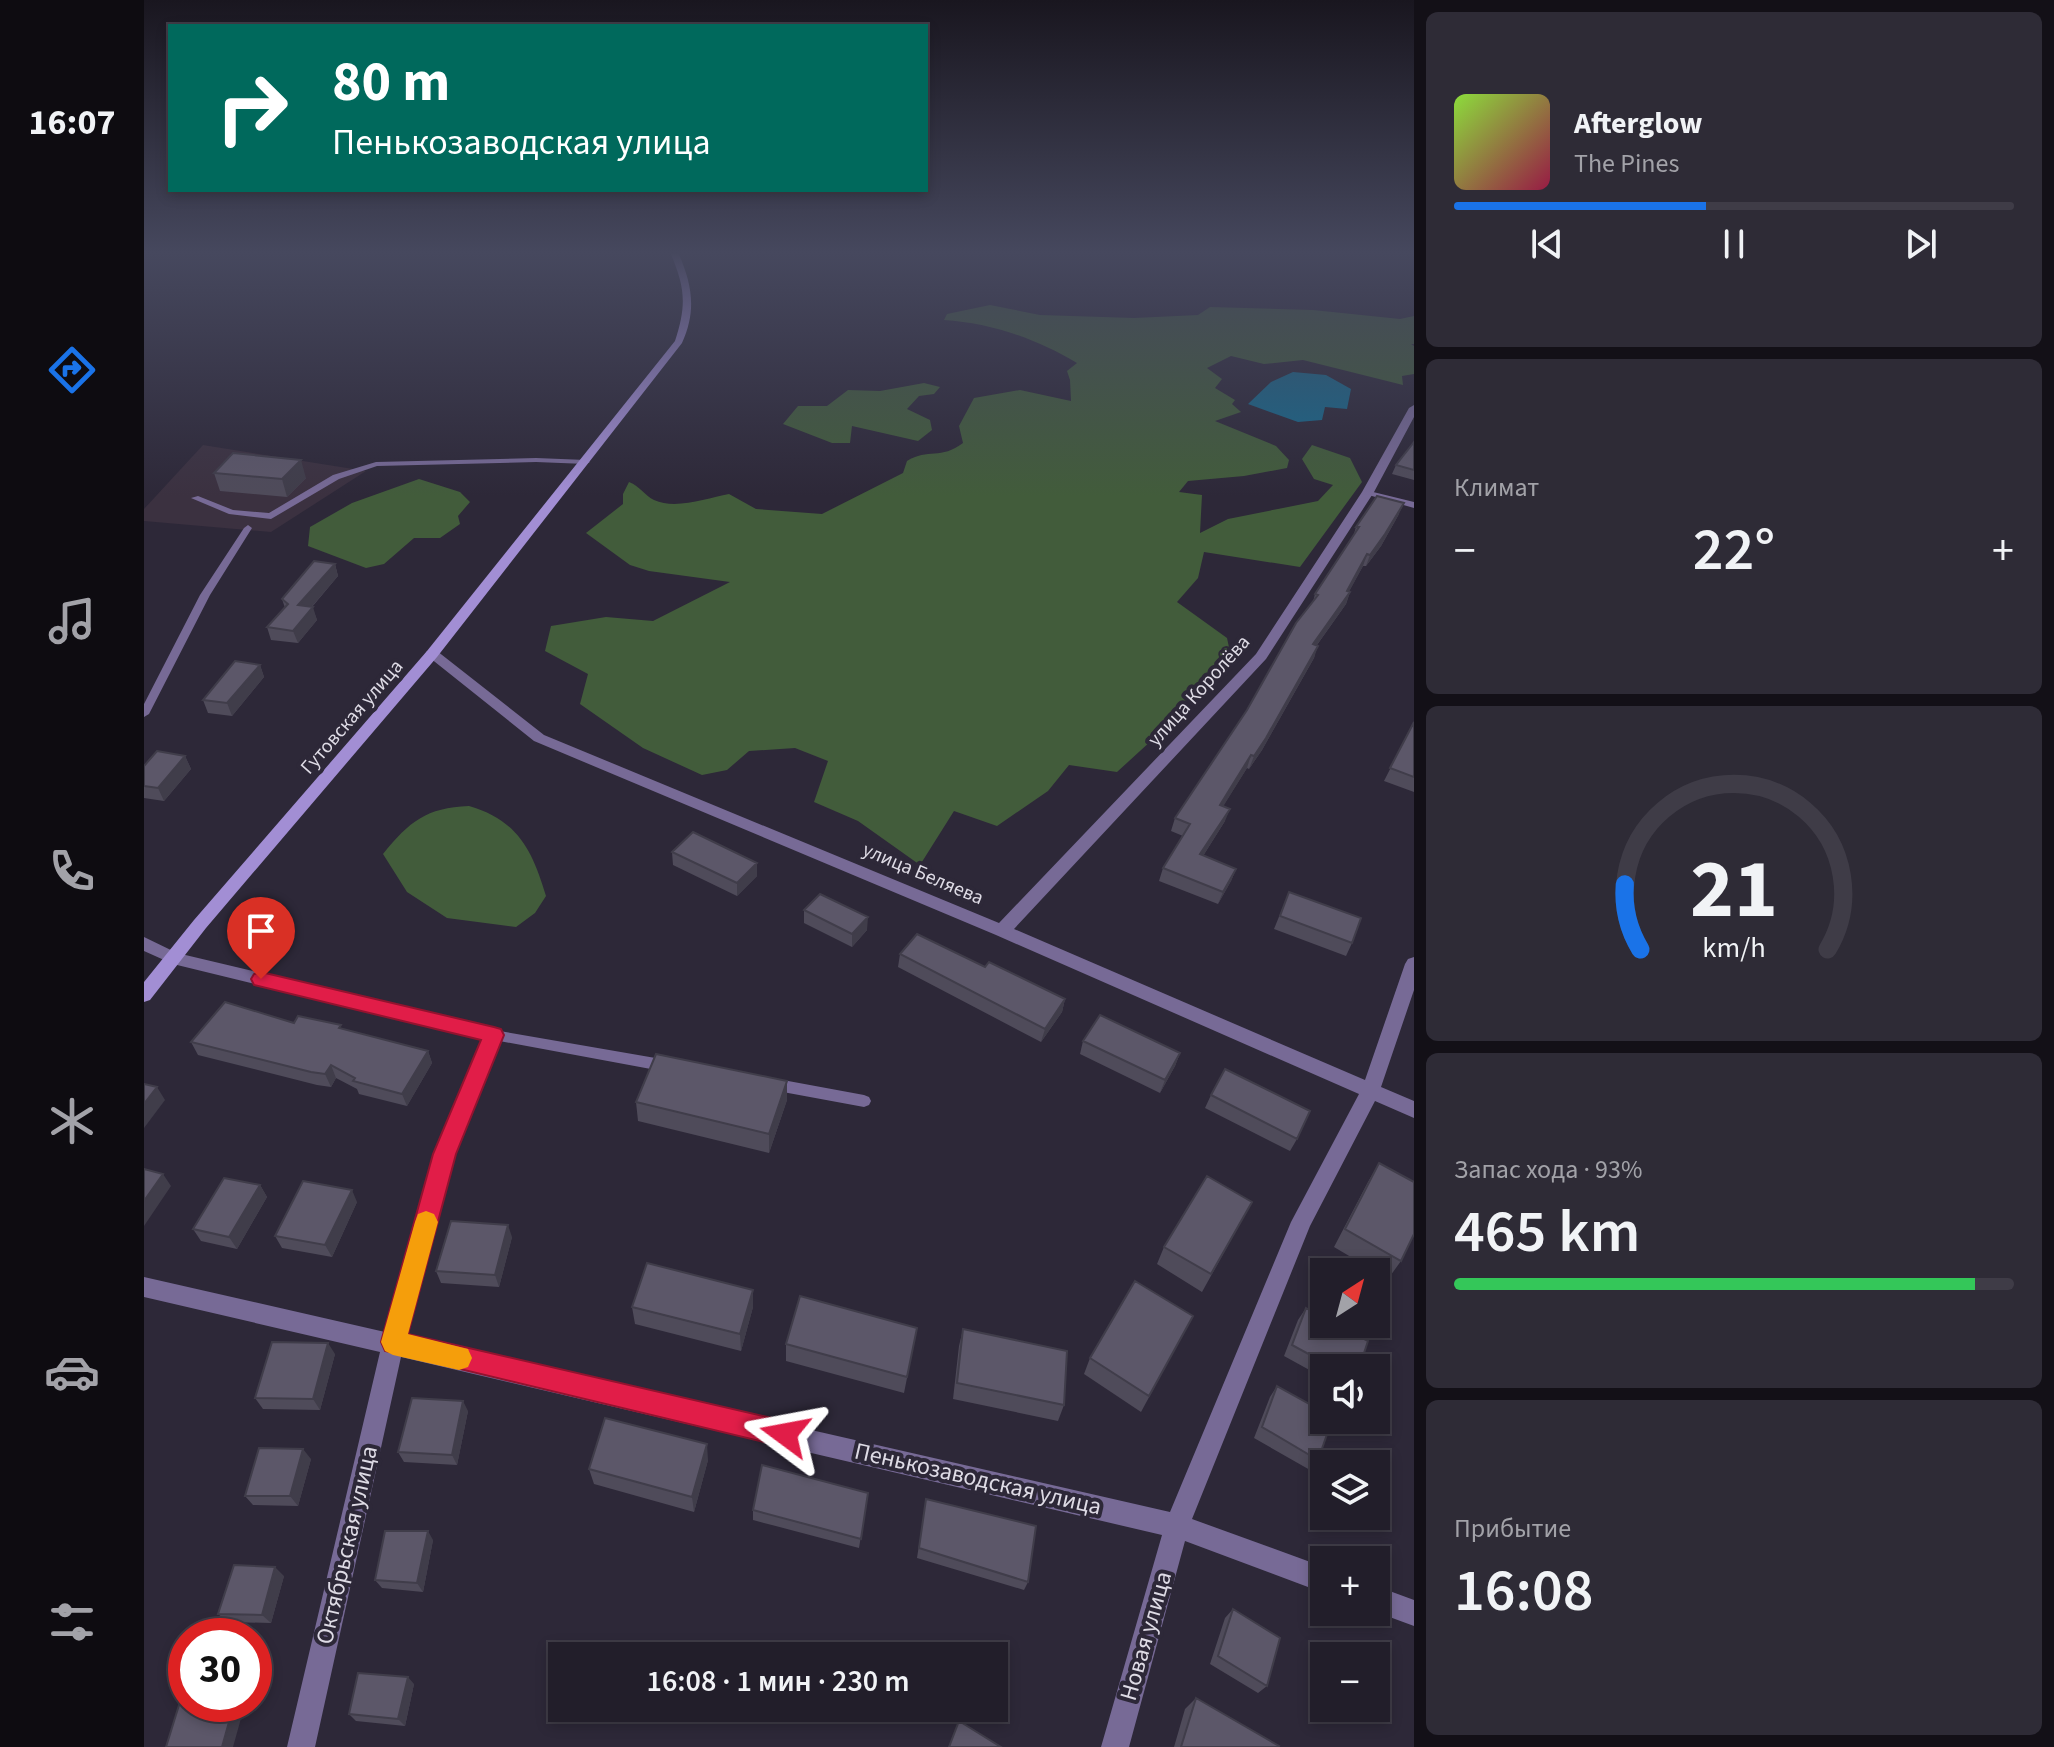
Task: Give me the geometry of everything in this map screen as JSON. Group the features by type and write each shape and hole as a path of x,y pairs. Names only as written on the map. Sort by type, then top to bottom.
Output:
{"street":[{"name":"Гутовская улица","path":"144,995 432,654 586,462 682,334"},
{"name":"улица Королёва","path":"1002,931 1261,656 1368,492 1414,408"},
{"name":"улица Беляева","path":"432,654 539,738 1002,931 1414,1110"},
{"path":"144,943 173,958 494,1035 444,1154 393,1342"},
{"name":"Новая улица","path":"1115,1747 1177,1526 1301,1222 1371,1090 1414,964"},
{"name":"Пенькозаводская улица","path":"144,1287 393,1342 1177,1526 1310,1575"},
{"name":"Октябрьская улица","path":"301,1747 393,1342"},
{"path":"1390,1604 1414,1613"}],"lane":[{"path":"195,498 232,512 271,516 336,477 376,464 536,460 586,462"},
{"path":"1368,492 1414,505"},
{"path":"144,714 205,595 248,528"},
{"path":"494,1035 679,1068"},
{"path":"756,1082 864,1101"}],"shaded area":[{"path":"203,445 366,471 271,532 144,521 144,509"}],"green space":[{"path":"1013,334 1414,334 1414,344 1411,344 1414,346 1414,374 1402,376 1403,385 1303,360 1264,364 1231,356 1207,368 1222,379 1215,388 1235,400 1232,404 1241,412 1215,421 1276,446 1289,460 1287,468 1188,481 1179,492 1202,495 1200,533 1228,519 1318,501 1333,485 1314,479 1302,459 1312,445 1350,458 1362,482 1300,567 1204,552 1198,578 1177,602 1227,638 1233,666 1117,772 1069,765 1048,791 997,826 954,811 920,865 858,821 814,802 828,761 795,748 749,751 727,770 702,775 643,748 580,704 588,674 545,651 551,626 606,617 653,621 730,582 649,571 630,565 586,533 623,504 623,494 629,482 663,503 692,502 729,494 756,509 822,514 903,473 907,461 948,451 963,443 959,426 974,398 1020,390 1071,401 1067,371 1077,363"},
{"path":"924,383 940,387 934,394 919,396 907,409 930,420 932,430 918,441 852,426 850,443 832,443 783,424 798,406 827,406 848,390 880,391"},
{"path":"419,479 460,492 470,502 458,516 460,524 440,538 414,538 384,564 366,568 308,546 310,527 352,503"},
{"path":"469,806 486,812 511,828 535,864 546,896 535,913 516,927 447,918 407,892 383,854 420,818 441,810"}],"water":[{"path":"1293,372 1326,375 1351,389 1347,409 1325,407 1322,420 1298,422 1248,404 1271,382"}],"building":[{"path":"1414,442 1414,470 1396,465"},
{"path":"233,453 301,460 282,479 214,473"},
{"path":"1377,496 1404,503 1370,555 1367,554 1347,591 1350,592 1313,644 1318,646 1266,738 1254,756 1251,755 1220,805 1230,809 1200,854 1236,869 1223,892 1163,868 1190,824 1175,818 1247,710 1296,623 1318,595 1315,594"},
{"path":"314,561 335,564 298,605 313,607 293,631 267,627 288,604 282,599"},
{"path":"235,661 260,665 227,703 203,700"},
{"path":"1414,722 1414,777 1390,768"},
{"path":"157,751 185,756 158,788 144,786 144,766"},
{"path":"693,832 757,863 737,883 672,852"},
{"path":"1289,892 1361,918 1352,943 1280,916"},
{"path":"820,894 868,917 852,934 804,910"},
{"path":"917,934 985,967 989,962 1065,999 1045,1029 900,954"},
{"path":"225,1002 294,1023 298,1016 341,1025 339,1028 428,1051 402,1094 353,1081 355,1078 331,1065 325,1074 311,1072 191,1042"},
{"path":"1100,1015 1180,1053 1165,1080 1083,1041"},
{"path":"656,1054 787,1081 769,1134 636,1102"},
{"path":"1225,1069 1310,1111 1297,1139 1211,1095"},
{"path":"144,1084 157,1087 144,1104"},
{"path":"1379,1163 1414,1182 1414,1234 1401,1261 1345,1229"},
{"path":"144,1169 163,1174 144,1201"},
{"path":"1207,1176 1252,1202 1211,1274 1164,1247"},
{"path":"224,1178 260,1185 229,1237 193,1229"},
{"path":"303,1181 352,1190 325,1245 275,1236"},
{"path":"451,1221 508,1225 495,1275 436,1271"},
{"path":"647,1263 753,1290 740,1334 632,1307"},
{"path":"1135,1281 1193,1316 1149,1396 1090,1358"},
{"path":"800,1296 917,1328 907,1377 786,1344"},
{"path":"1306,1308 1310,1310 1310,1338 1362,1338 1368,1341 1364,1354 1310,1355 1292,1345"},
{"path":"963,1329 1067,1351 1064,1405 957,1383"},
{"path":"272,1342 328,1343 313,1399 255,1398"},
{"path":"1277,1386 1310,1404 1310,1434 1327,1434 1322,1450 1310,1450 1310,1455 1262,1427"},
{"path":"412,1398 463,1401 452,1455 398,1452"},
{"path":"605,1418 707,1444 692,1497 589,1469"},
{"path":"259,1448 303,1449 290,1496 245,1496"},
{"path":"762,1465 868,1493 861,1539 753,1510"},
{"path":"926,1499 1036,1526 1028,1582 919,1548"},
{"path":"385,1531 428,1531 417,1583 375,1580"},
{"path":"234,1565 275,1567 262,1615 218,1614"},
{"path":"1233,1609 1280,1638 1267,1686 1218,1656"},
{"path":"358,1673 408,1677 398,1719 349,1714"},
{"path":"1196,1698 1279,1746 1181,1747"},
{"path":"174,1722 229,1722 222,1747 166,1747"},
{"path":"961,1722 1001,1747 949,1747"}],"slow traffic":[{"path":"426,1222 393,1342 459,1358"}],"route":[{"path":"261,979 494,1035 444,1154 393,1342 785,1434"}]}
